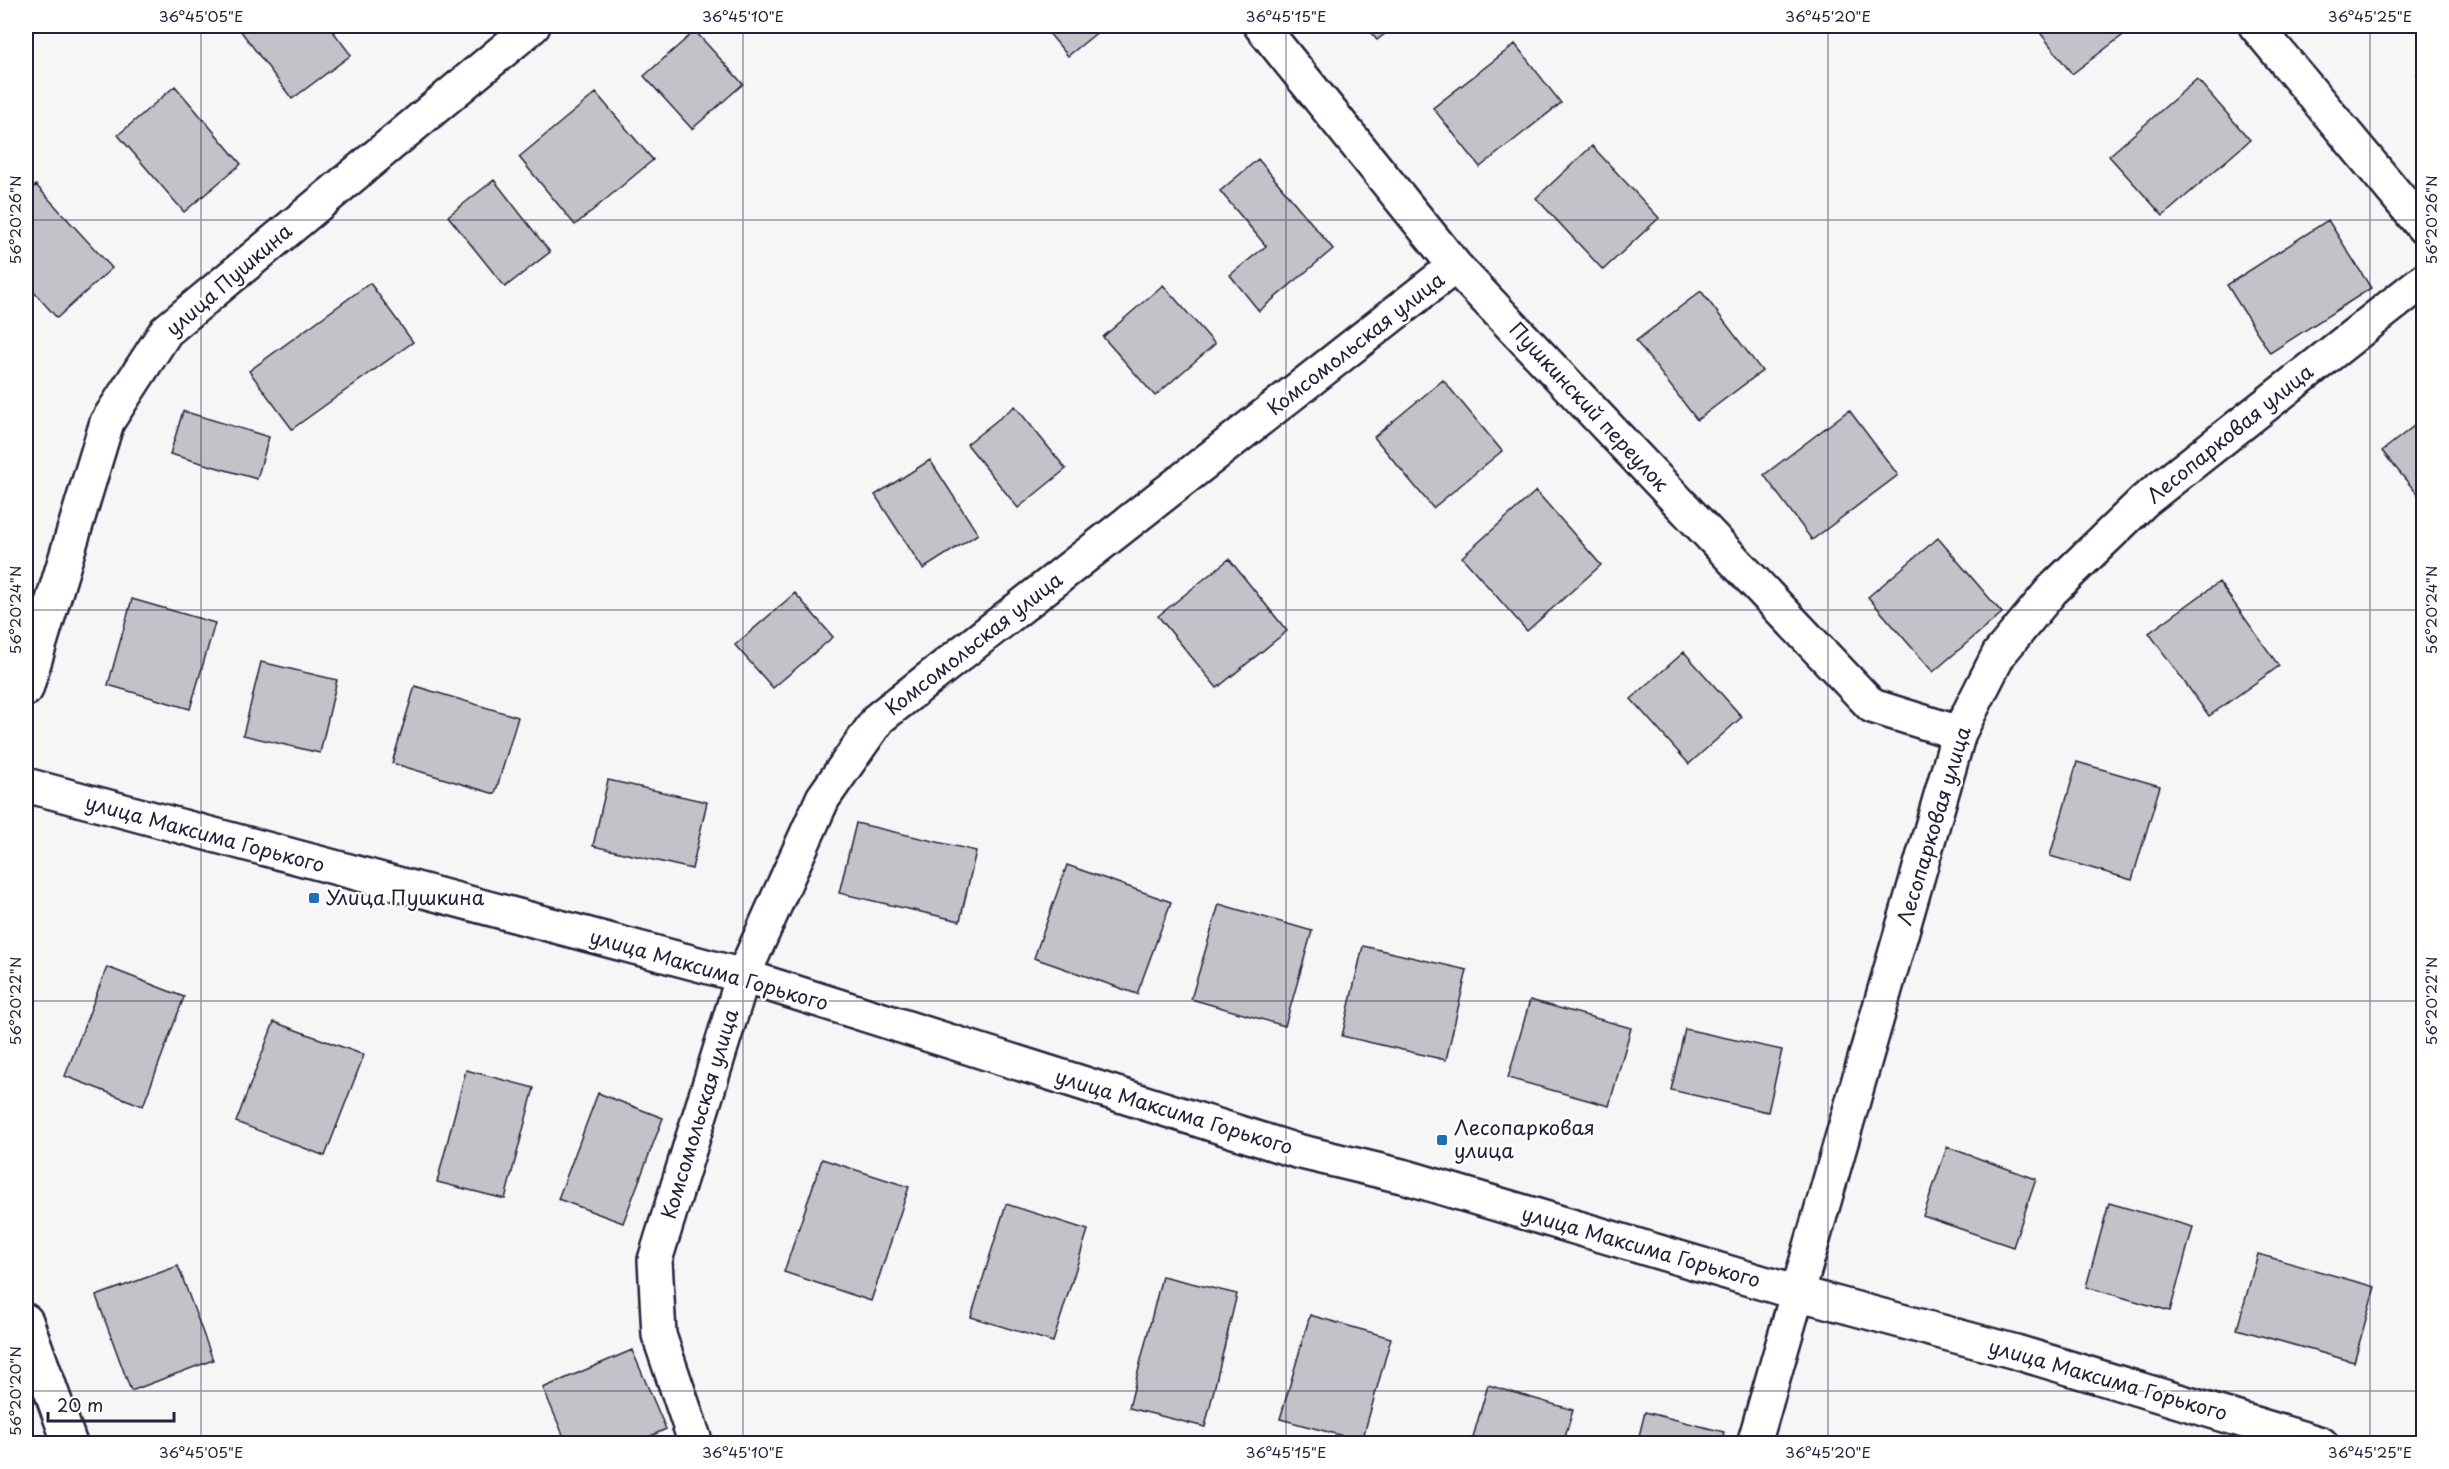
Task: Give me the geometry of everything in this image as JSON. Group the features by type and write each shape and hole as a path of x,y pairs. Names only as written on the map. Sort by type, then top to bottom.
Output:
{"street":[{"name":"улица Пушкина","path":"26,689 107,422 166,331 533,26"},
{"name":"Пушкинский переулок","path":"1261,26 1455,266 1872,706 1959,733"},
{"path":"2256,26 2424,228"},
{"name":"Комсомольская улица","path":"696,1443 659,1335 655,1260 743,976 823,798 879,718 1455,266"},
{"name":"Лесопарковая улица","path":"1754,1443 1959,733 1999,654 2052,590 2144,501 2424,280"},
{"name":"улица Максима Горького","path":"26,785 743,976 1297,1151 1406,1177 1797,1293 2016,1352 2321,1443"},
{"path":"26,1321 70,1443"}],"building":[{"path":"237,26 329,26 351,55 292,99"},
{"path":"1043,26 1105,26 1068,56"},
{"path":"1365,26 1395,26 1377,40"},
{"path":"2035,26 2135,26 2072,74"},
{"path":"695,31 743,84 692,129 644,76"},
{"path":"1515,44 1561,103 1480,167 1433,108"},
{"path":"2424,67 2424,83 2416,74"},
{"path":"2197,79 2250,140 2163,216 2109,156"},
{"path":"175,86 241,164 184,212 118,135"},
{"path":"596,93 653,160 575,225 519,157"},
{"path":"1592,146 1659,218 1603,270 1536,198"},
{"path":"1258,159 1333,249 1259,311 1230,275 1266,246 1220,191"},
{"path":"494,180 550,252 505,287 448,216"},
{"path":"36,185 112,268 57,318 26,283 26,194"},
{"path":"2328,220 2371,288 2270,353 2227,285"},
{"path":"370,283 413,342 292,429 249,371"},
{"path":"1163,285 1215,344 1155,396 1103,337"},
{"path":"1701,291 1762,371 1697,420 1636,341"},
{"path":"1443,380 1502,451 1433,508 1374,437"},
{"path":"1015,406 1066,469 1018,508 967,444"},
{"path":"1849,410 1898,475 1812,540 1764,475"},
{"path":"183,411 269,437 257,479 170,454"},
{"path":"2424,418 2424,502 2382,451"},
{"path":"930,460 978,534 923,569 875,495"},
{"path":"1536,491 1601,565 1527,631 1462,557"},
{"path":"1938,538 2002,613 1933,672 1868,597"},
{"path":"1229,559 1287,631 1217,688 1158,616"},
{"path":"2219,582 2279,666 2209,716 2149,633"},
{"path":"795,593 833,637 773,688 735,645"},
{"path":"132,599 215,623 190,709 108,685"},
{"path":"1684,652 1742,717 1689,764 1631,699"},
{"path":"261,662 337,680 320,753 243,735"},
{"path":"415,686 518,717 495,794 392,763"},
{"path":"2077,762 2160,786 2132,880 2050,856"},
{"path":"608,780 707,802 692,869 593,846"},
{"path":"856,823 976,851 960,921 839,893"},
{"path":"1067,865 1171,902 1137,994 1034,958"},
{"path":"1219,904 1312,931 1285,1026 1191,999"},
{"path":"1363,946 1467,970 1446,1060 1342,1036"},
{"path":"107,967 184,997 143,1106 65,1076"},
{"path":"1530,1000 1631,1028 1609,1106 1508,1078"},
{"path":"274,1022 364,1055 325,1156 236,1122"},
{"path":"1685,1029 1782,1050 1768,1112 1671,1090"},
{"path":"466,1070 534,1088 505,1199 437,1182"},
{"path":"598,1093 663,1118 623,1223 558,1199"},
{"path":"1947,1147 2036,1179 2013,1247 1923,1216"},
{"path":"822,1159 909,1187 871,1301 784,1272"},
{"path":"2109,1203 2193,1227 2170,1311 2086,1287"},
{"path":"1006,1204 1088,1230 1053,1342 971,1317"},
{"path":"2258,1254 2375,1287 2354,1362 2237,1329"},
{"path":"178,1266 213,1360 131,1391 96,1296"},
{"path":"1162,1276 1237,1294 1205,1427 1129,1408"},
{"path":"1310,1315 1391,1338 1362,1441 1280,1419"},
{"path":"632,1350 666,1429 633,1444 567,1444 543,1388"},
{"path":"1488,1385 1573,1410 1563,1444 1471,1444"},
{"path":"1645,1412 1724,1432 1721,1444 1637,1444"}],"place":[{"name":"Улица Пушкина","path":"314,898"},
{"name":"Лесопарковая улица","path":"1442,1140"}]}
